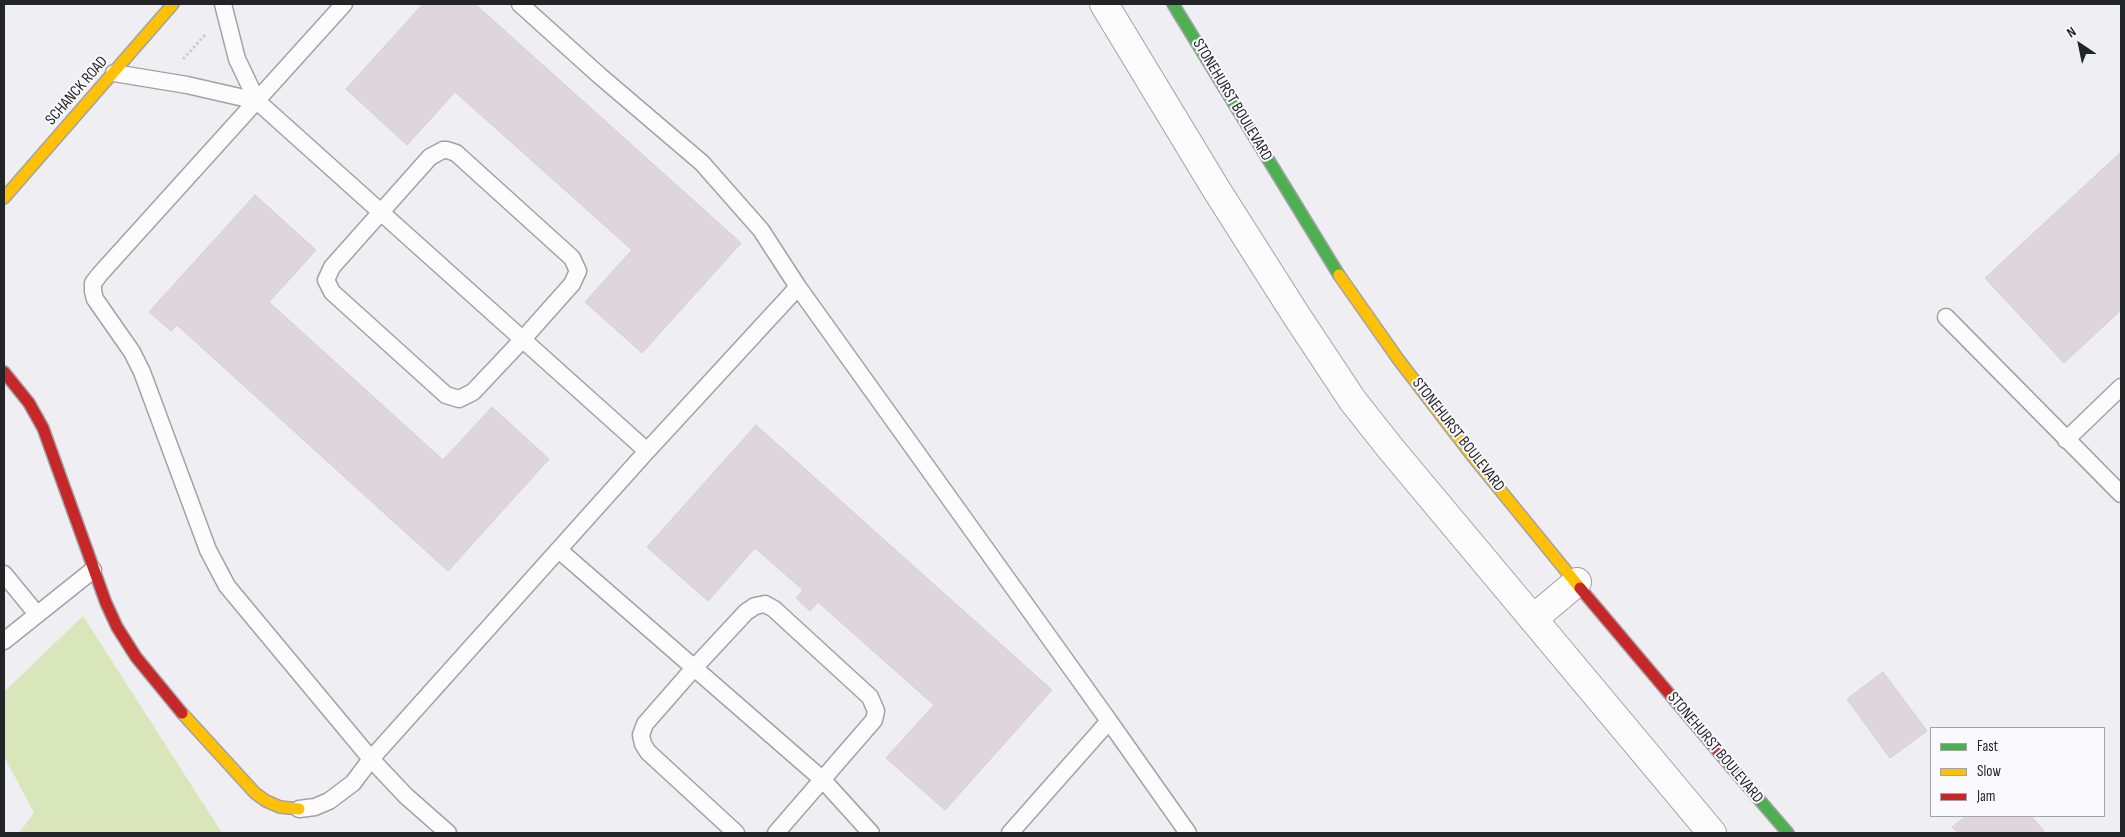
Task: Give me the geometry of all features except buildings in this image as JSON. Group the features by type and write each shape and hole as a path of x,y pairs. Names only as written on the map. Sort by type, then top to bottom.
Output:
{"street":[{"name":"SCHANCK ROAD","path":"4,198 173,4"},
{"path":"1104,4 1216,189 1354,401 1391,449 1712,833"},
{"name":"STONEHURST BOULEVARD","path":"1173,4 1336,270 1398,359 1464,445 1788,833"},
{"path":"4,372 29,403 43,428 93,570 117,627 136,657 166,695 256,793 266,801 280,807 299,810"},
{"path":"1533,619 1577,582"}],"lane":[{"path":"223,4 237,59 257,101 647,451"},
{"path":"344,4 100,274 93,283 92,291 132,352 142,372 208,550 227,586 371,759 406,796 448,833"},
{"path":"520,4 600,76 702,163 761,230 798,287 1188,833"},
{"path":"114,73 187,85 257,101"},
{"path":"443,150 452,151 572,258 577,267 575,279 523,339 473,392 455,399 446,394 332,292 326,280 329,271 382,212 430,156 443,150"},
{"path":"299,810 315,807 344,791 560,551 647,451 798,287"},
{"path":"1946,317 2121,494"},
{"path":"2066,440 2121,387"},
{"path":"560,551 823,780 871,833"},
{"path":"4,641 36,613 93,570"},
{"path":"4,574 36,613"},
{"path":"736,833 648,752 642,740 642,729 694,668 746,612 755,606 765,604 774,609 870,697 876,706 874,720 776,833"},
{"path":"1010,833 1109,721"}],"path":[{"path":"180,63 206,33"}],"green space":[{"path":"83,616 222,833 19,833 34,813 4,756 4,692"}],"traffic: fast":[{"path":"1173,4 1339,275"},
{"path":"1732,768 1788,833"}],"traffic: slow":[{"path":"4,198 173,4"},
{"path":"1339,275 1398,359 1470,453 1580,588"},
{"path":"182,713 255,793 266,801 280,807 299,809"}],"traffic: jam":[{"path":"4,372 29,403 43,428 106,603 117,627 136,657 182,713"},
{"path":"1580,588 1732,768"}]}
